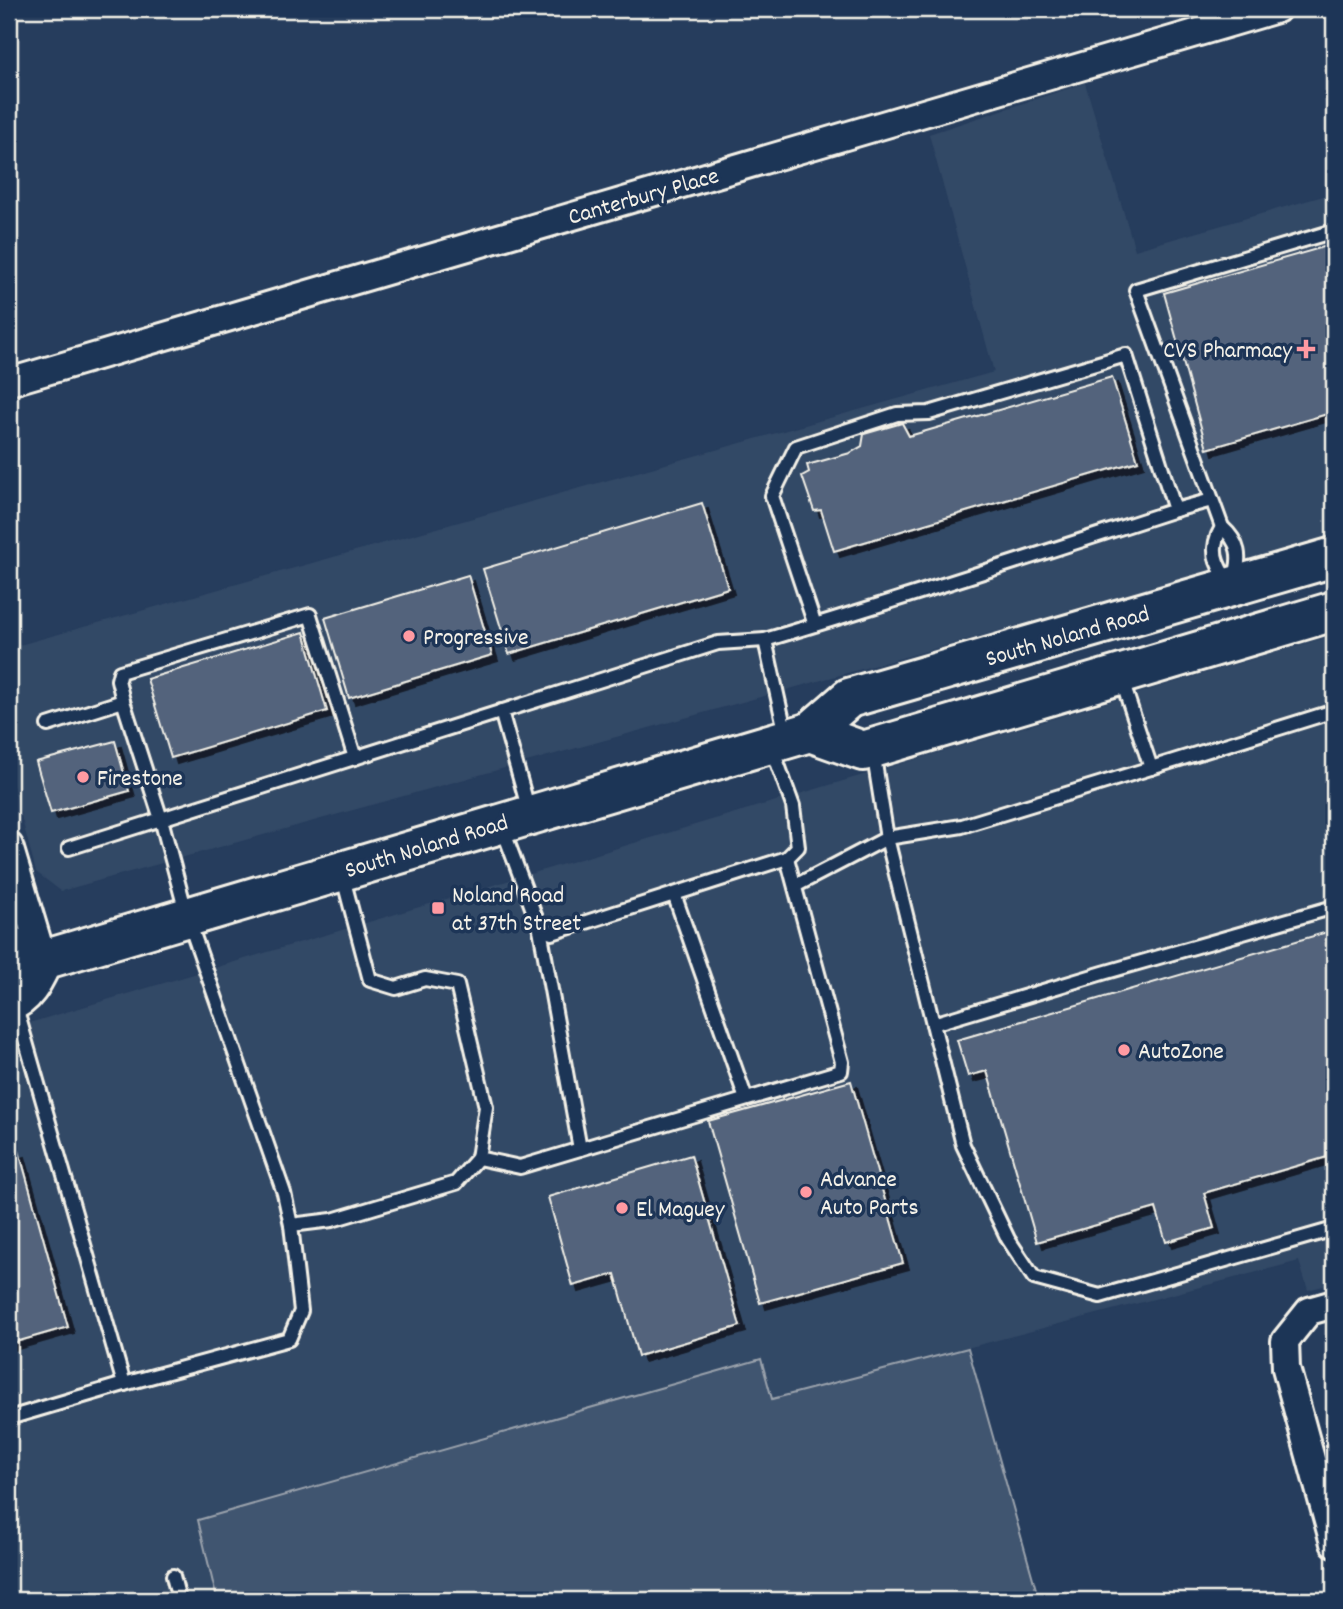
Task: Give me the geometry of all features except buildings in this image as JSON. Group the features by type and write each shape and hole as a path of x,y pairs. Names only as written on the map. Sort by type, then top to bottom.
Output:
{"main road":[{"name":"South Noland Road","path":"26,954 187,916 789,738 849,698 1334,557"},
{"path":"1242,584 1268,631"},
{"path":"789,738 863,751 1334,611"},
{"path":"11,1001 32,983 26,954"}],"street":[{"name":"Canterbury Place","path":"9,382 1277,9"},
{"path":"9,846 26,954"},
{"path":"1334,1304 1309,1311 1284,1341 1286,1368 1334,1543"}],"lane":[{"path":"1242,584 1234,537 1222,527 1136,290 1334,231"},
{"path":"815,625 772,496 796,447 897,414 929,414 1126,355 1175,510"},
{"path":"69,848 718,643 765,640 1212,500"},
{"path":"1222,527 1214,541 1218,567 1242,584"},
{"path":"9,1418 289,1339 301,1311 291,1225 284,1193 187,916 161,819 123,701 118,680 120,672 310,615 355,758"},
{"path":"540,929 552,933 788,858 798,847 789,738 765,640"},
{"path":"1120,675 1151,768"},
{"path":"48,725 123,701"},
{"path":"501,710 515,819 540,929 580,1149"},
{"path":"795,886 887,838 962,826 1334,710"},
{"path":"872,748 887,838 963,1145 1008,1239 1034,1278 1100,1296 1334,1229"},
{"path":"478,1158 520,1167 841,1071 842,1062 788,858"},
{"path":"291,1225 332,1220 456,1183 478,1158 486,1107 457,985 425,979 396,988 370,980 341,871"},
{"path":"674,894 746,1099"},
{"path":"933,1024 1103,972 1334,907"},
{"path":"11,1001 124,1384"},
{"path":"173,1576 179,1600"}],"shaded area":[{"path":"1085,83 1135,250 1334,193 1334,538 61,891 36,872 9,770 9,648 994,372 929,134"},
{"path":"1334,635 1334,1283 1308,1290 1299,1261 772,1399 760,1359 199,1520 217,1600 9,1600 9,1029"},
{"path":"968,1348 1039,1600 217,1600 198,1520 761,1359 772,1399"}],"place":[{"name":"CVS Pharmacy","path":"1306,349"},
{"name":"Progressive","path":"409,636"},
{"name":"Firestone","path":"83,777"},
{"name":"Noland Road at 37th Street","path":"438,908"},
{"name":"AutoZone","path":"1124,1050"},
{"name":"Advance Auto Parts","path":"806,1192"},
{"name":"El Maguey","path":"622,1208"}]}
